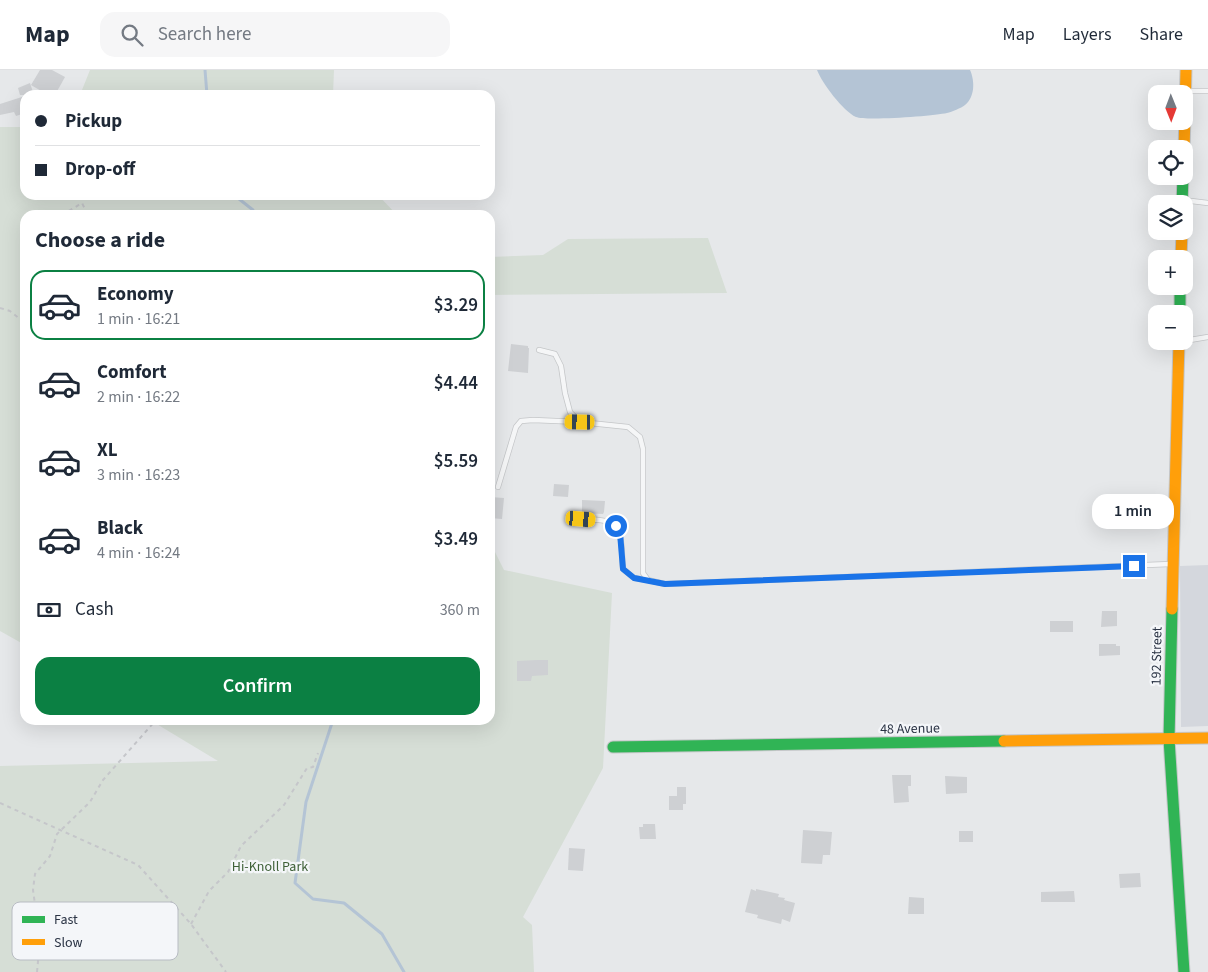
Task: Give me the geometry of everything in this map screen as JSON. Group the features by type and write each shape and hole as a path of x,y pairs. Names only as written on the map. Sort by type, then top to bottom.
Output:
{"main road":[{"path":"1185,85 1186,70"},
{"name":"192 Street","path":"1179,350 1169,739 1184,972"},
{"name":"48 Avenue","path":"613,747 1208,738"}],"lane":[{"path":"1193,91 1208,91"},
{"path":"1193,202 1208,203"},
{"path":"1193,340 1208,337"},
{"path":"538,350 555,354 561,366 570,412 580,422"},
{"path":"498,487 516,427 522,421 580,422 628,427 640,437 643,449 643,573 648,580"},
{"path":"581,519 608,521 616,526 620,533 623,569 634,578 665,584 1173,564"}],"path":[{"path":"70,210 82,203 86,210"},
{"path":"0,308 10,311 20,318"},
{"path":"35,902 33,890 35,874 50,856 57,834 90,802 103,780 152,725"},
{"path":"191,924 209,892 228,872 241,846 284,806 307,768 313,767 318,752"},
{"path":"0,803 138,865 171,902"},
{"path":"178,910 226,972"}],"shaded area":[{"path":"1208,565 1208,726 1181,727 1180,566"}],"green space":[{"path":"90,70 334,70 333,90 82,90"},
{"path":"0,127 20,127 20,200 383,200 392,210 20,210 20,642 0,631"},
{"path":"708,238 727,293 495,295 495,257 543,255 568,239"},
{"name":"Hi-Knoll Park","path":"495,552 504,570 612,593 603,768 523,917 532,925 534,972 0,972 0,766 218,761 158,725 495,725"}],"water":[{"path":"817,70 970,70 973,79 973,89 971,98 965,105 949,112 900,118 862,118 851,114 839,103"}],"building":[{"path":"40,70 52,70 65,77 58,90 40,90 31,85"},
{"path":"30,83 32,90 20,90 20,95 18,88"},
{"path":"20,98 20,115 16,116 14,112 0,115 0,104"},
{"path":"511,344 528,346 528,373 508,371"},
{"path":"554,484 569,485 568,497 553,496"},
{"path":"495,497 504,498 502,519 495,518"},
{"path":"582,500 605,501 603,514 582,513"},
{"path":"1102,611 1117,611 1117,626 1101,627"},
{"path":"1050,621 1073,621 1073,632 1050,632"},
{"path":"1099,644 1116,644 1116,646 1120,646 1120,655 1099,656"},
{"path":"548,660 548,675 532,676 531,681 517,681 517,661"},
{"path":"892,775 911,775 911,786 908,786 909,802 894,803"},
{"path":"945,776 967,777 967,793 946,794"},
{"path":"677,787 686,787 686,804 683,804 683,810 669,810 669,796 677,796"},
{"path":"643,824 655,824 656,839 640,839 639,827 643,827"},
{"path":"803,830 832,832 830,855 823,855 822,864 801,863"},
{"path":"959,831 973,831 973,842 959,842"},
{"path":"569,848 585,849 583,871 568,870"},
{"path":"1140,873 1141,887 1120,888 1119,874"},
{"path":"751,889 779,894 778,897 795,903 790,922 782,919 781,924 757,918 758,915 745,912"},
{"path":"1074,891 1075,902 1041,902 1041,892"},
{"path":"909,897 924,898 924,914 908,914"}],"waterway":[{"path":"205,70 207,90"},
{"path":"240,200 253,210"},
{"path":"331,725 306,802 295,883 313,899 344,903 382,934 404,972"}],"traffic: fast":[{"path":"1182,195 1183,185"},
{"path":"1180,295 1180,305"},
{"path":"1172,609 1169,739 1184,972"},
{"path":"613,747 1004,741"}],"traffic: slow":[{"path":"1184,140 1186,70"},
{"path":"1181,250 1182,240"},
{"path":"1172,609 1179,350"},
{"path":"1004,741 1208,738"}],"route":[{"path":"616,526 620,533 623,569 634,578 665,584 1134,566"}]}
